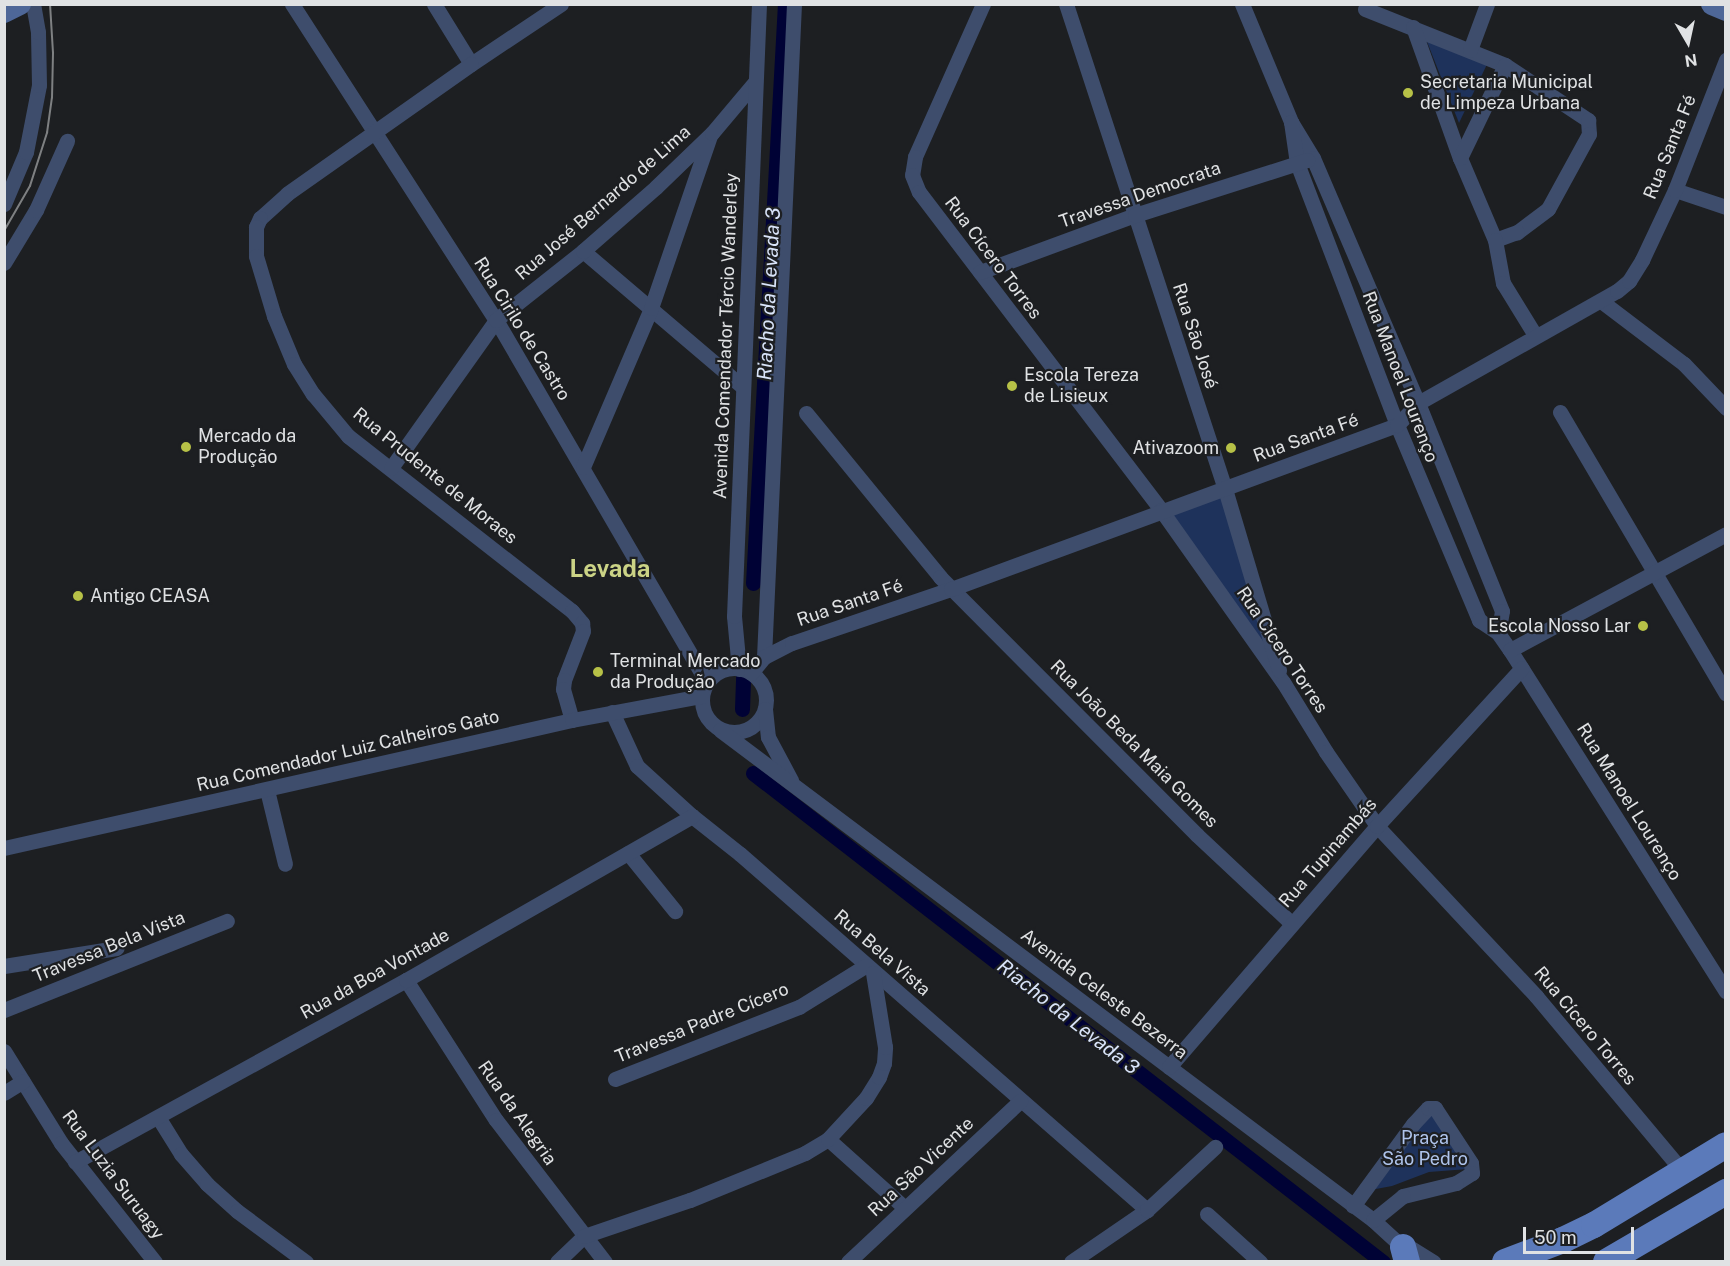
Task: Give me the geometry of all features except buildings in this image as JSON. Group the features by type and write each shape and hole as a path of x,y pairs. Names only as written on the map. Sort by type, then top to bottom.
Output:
{"main road":[{"path":"1505,1262 1594,1225 1725,1145"},
{"path":"1606,1262 1725,1192"}],"street":[{"path":"4,12 20,4"},
{"path":"4,204 26,152 39,85 38,32 33,4"},
{"name":"Rua Cirilo de Castro","path":"292,4 496,320 583,466 705,689"},
{"path":"434,4 471,64"},
{"name":"Rua Prudente de Moraes","path":"561,4 471,64 287,194 260,218 256,227 256,256 274,316 294,364 313,394 348,436 572,611 582,623 583,631 564,680 563,689 572,720"},
{"name":"Avenida Comendador Tércio Wanderley","path":"745,671 734,616 759,4"},
{"path":"764,657 794,4"},
{"name":"Rua Cícero Torres","path":"983,4 915,158 912,175 919,192 1161,510 1283,682 1326,752 1377,826 1536,996 1683,1172"},
{"name":"Rua São José","path":"1066,4 1225,489 1283,682"},
{"name":"Rua Manoel Lourenço","path":"1242,4 1291,122 1313,158 1418,403 1502,611 1498,633"},
{"path":"1470,50 1487,4"},
{"path":"1712,4 1725,10"},
{"path":"1365,9 1505,65 1576,109 1588,120 1591,126 1584,143 1548,209 1517,232 1495,240"},
{"path":"1413,27 1460,158 1495,240 1503,283 1535,335"},
{"name":"Rua Santa Fé","path":"745,671 764,657 792,643 951,589 1397,425 1418,403 1535,335 1601,301 1617,291 1636,271 1675,190 1725,60"},
{"path":"1460,158 1505,65"},
{"name":"Rua José Bernardo de Lima","path":"391,468 496,320 583,251 712,133 755,82"},
{"name":"Rua Manoel Lourenço","path":"1291,122 1297,163 1397,425 1479,620 1498,633 1522,668 1725,992"},
{"path":"583,466 651,308 712,133"},
{"path":"4,263 36,210 67,141"},
{"name":"Travessa Democrata","path":"980,272 1135,215 1313,158"},
{"path":"1675,190 1725,207"},
{"path":"583,251 743,387"},
{"path":"1601,301 1684,364 1725,408"},
{"path":"1560,412 1725,694"},
{"name":"Rua João Beda Maia Gomes","path":"806,413 951,589 1197,835 1292,924"},
{"path":"1510,650 1725,534"},
{"name":"Rua Tupinambás","path":"1169,1067 1377,826 1522,668"},
{"path":"721,671 745,671 764,689 765,709 760,719 742,731 720,730 705,716 705,689 721,671"},
{"name":"Rua Comendador Luiz Calheiros Gato","path":"4,848 612,712 705,689"},
{"name":"Avenida Celeste Bezerra","path":"765,709 768,737 792,782"},
{"name":"Rua Bela Vista","path":"612,712 638,766 692,816 740,854 1147,1210"},
{"name":"Avenida Celeste Bezerra","path":"720,730 1373,1220 1405,1252 1434,1262"},
{"path":"267,790 285,864"},
{"name":"Rua da Boa Vontade","path":"75,1162 406,980 692,816"},
{"path":"628,853 675,911"},
{"name":"Travessa Bela Vista","path":"4,1010 227,921"},
{"path":"4,966 117,948"},
{"path":"557,1262 584,1236 690,1200 804,1153 828,1139 866,1098 879,1077 884,1063 885,1047 869,969"},
{"name":"Travessa Padre Cícero","path":"615,1079 799,1007 869,969"},
{"name":"Rua da Alegria","path":"406,980 496,1120 605,1262"},
{"name":"Rua Luzia Suruagy","path":"4,1051 75,1162 155,1262"},
{"path":"4,1093 23,1082"},
{"name":"Rua São Vicente","path":"848,1262 1020,1101"},
{"path":"1353,1206 1413,1124 1428,1108 1435,1108 1471,1163 1472,1173 1456,1183 1403,1196 1373,1220"},
{"path":"158,1117 181,1154 207,1184 237,1211 306,1262"},
{"path":"828,1139 905,1208"},
{"path":"1071,1262 1147,1210 1215,1147"},
{"path":"1207,1214 1260,1262"}],"green space":[{"path":"1422,29 1490,58 1459,123"},
{"path":"1222,496 1268,650 1170,516"},
{"name":"Praça São Pedro","path":"1428,1105 1468,1169 1429,1172 1392,1186 1365,1191"}],"waterway":[{"name":"Riacho da Levada 3","path":"753,583 785,4"},
{"name":"Riacho da Levada 3","path":"742,709 743,676"},
{"name":"Riacho da Levada 3","path":"753,773 1383,1262"}],"tram line":[{"path":"4,231 30,186 47,133 52,98 53,53 50,4"}],"place":[{"name":"Secretaria Municipal de Limpeza Urbana","path":"1408,93"},
{"name":"Escola Tereza de Lisieux","path":"1012,386"},
{"name":"Mercado da Produção","path":"186,447"},
{"name":"Ativazoom","path":"1231,448"},
{"name":"Antigo CEASA","path":"78,596"},
{"name":"Escola Nosso Lar","path":"1643,626"},
{"name":"Terminal Mercado da Produção","path":"598,672"}],"district":[{"name":"Levada","path":"610,569"}]}
